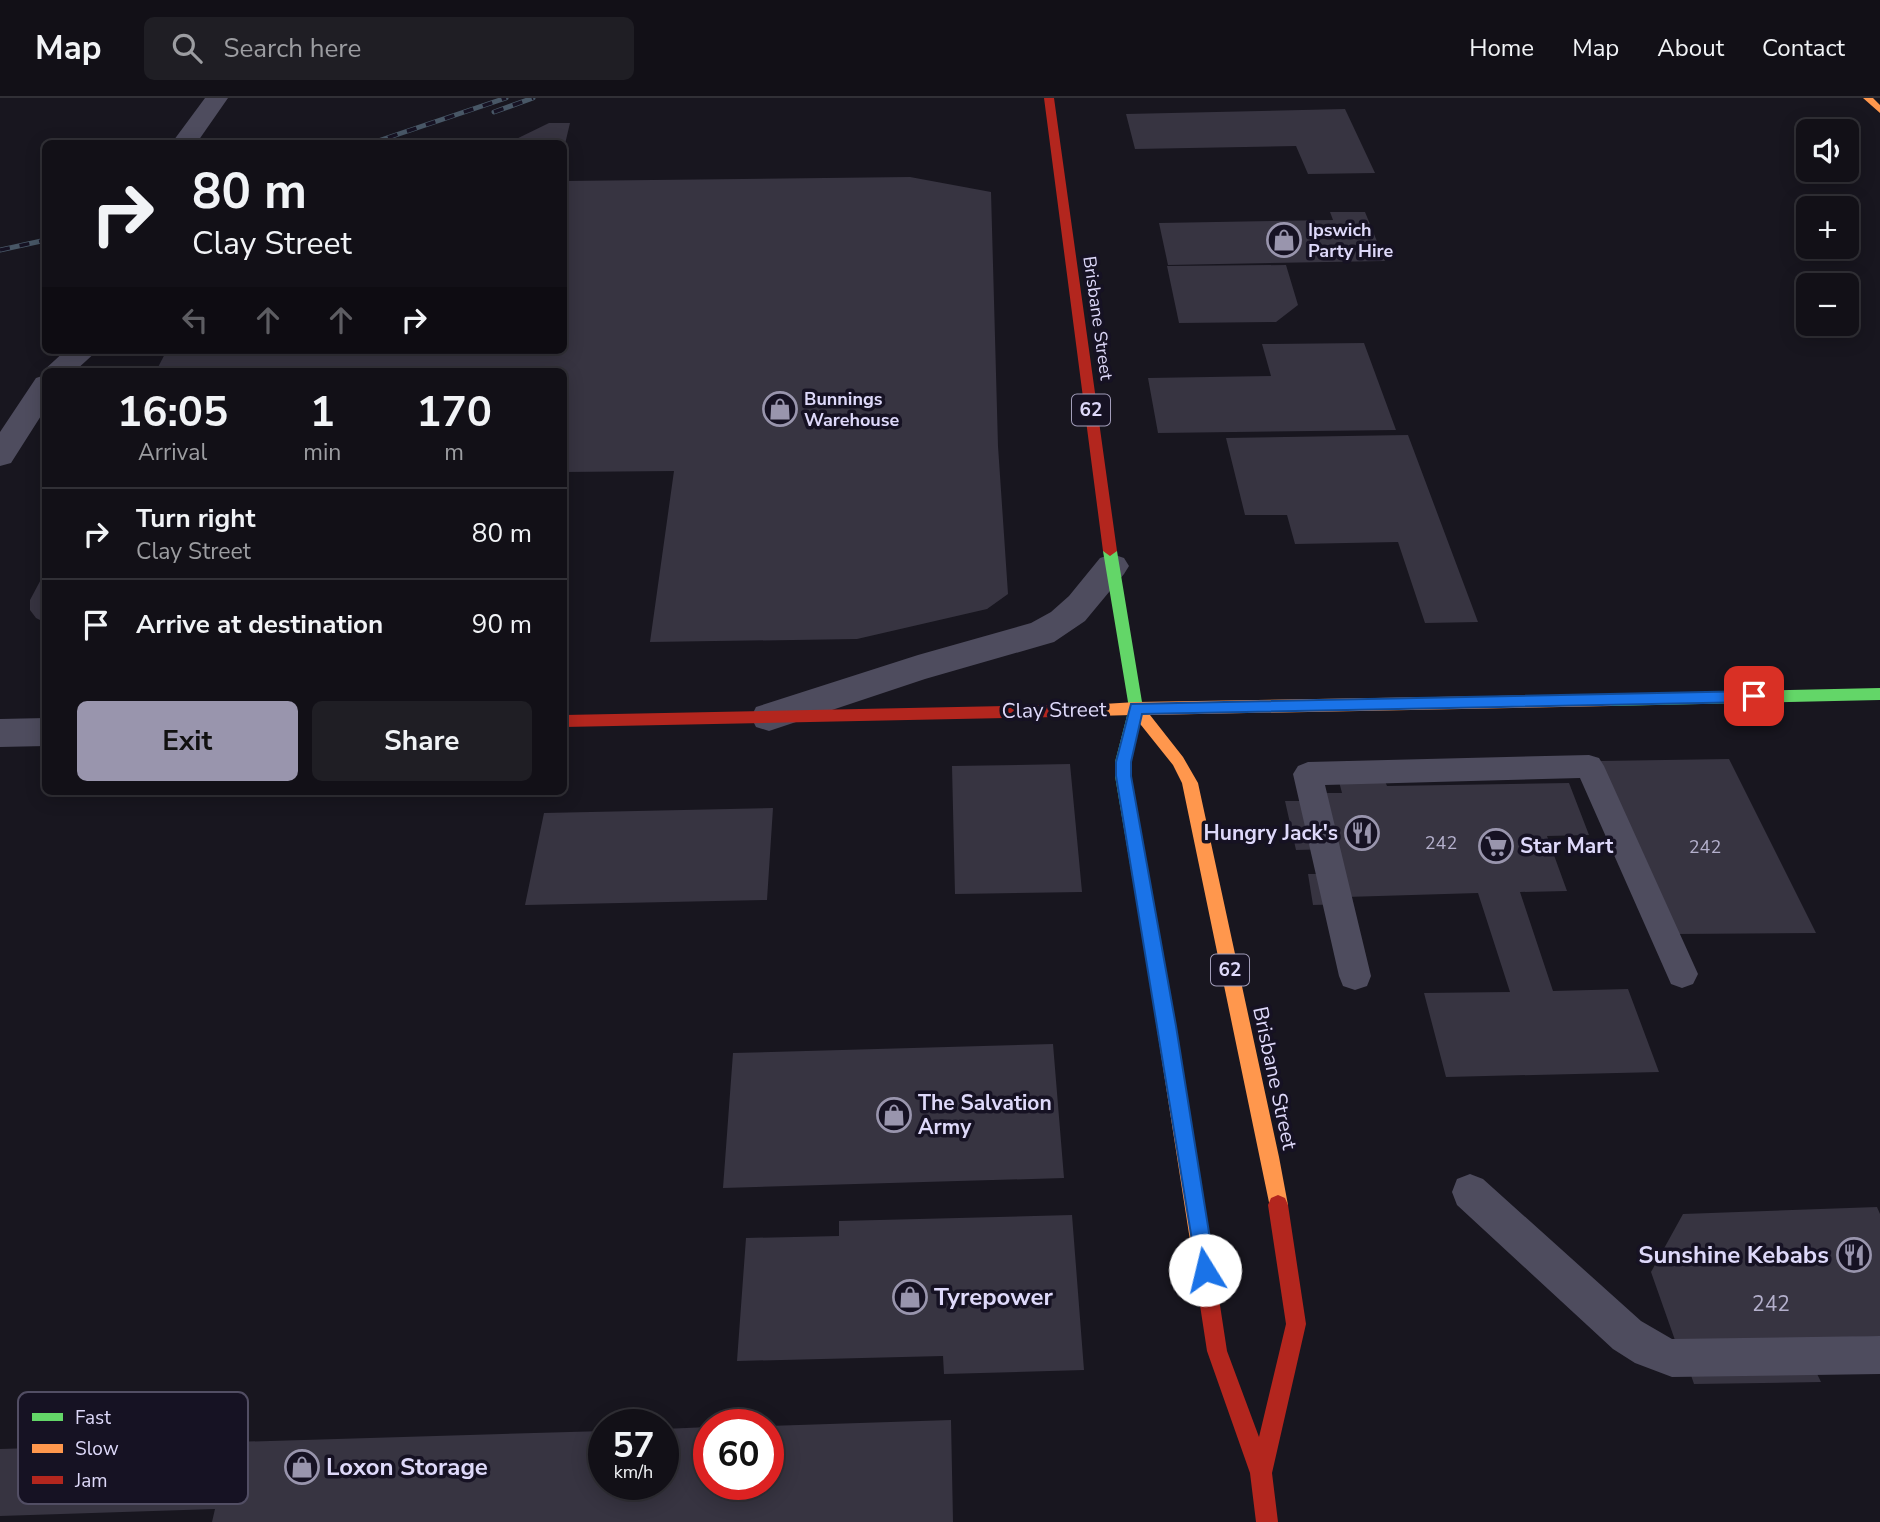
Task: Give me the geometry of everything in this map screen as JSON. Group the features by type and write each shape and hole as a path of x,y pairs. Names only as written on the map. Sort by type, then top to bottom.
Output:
{"main road":[{"name":"Brisbane Street","path":"1049,98 1112,566 1136,708 1123,762 1123,776 1167,1026 1217,1351 1261,1473 1267,1522"},
{"path":"1868,98 1880,110"},
{"name":"Clay Street","path":"567,721 1880,694"},
{"name":"Brisbane Street","path":"1136,708 1178,761 1190,783 1270,1157 1296,1324 1261,1473"}],"street":[{"path":"186,140 217,98"},
{"path":"61,368 79,354"},
{"path":"0,456 42,390"},
{"path":"769,717 918,668 1042,634 1082,605 1112,566"},
{"path":"0,733 42,732"}],"lane":[{"path":"1355,976 1308,774 1589,766 1682,974"},
{"path":"1470,1192 1627,1335 1649,1349 1672,1358 1880,1354"}],"building":[{"path":"1345,109 1375,173 1308,174 1296,146 1135,149 1126,114"},
{"path":"549,123 570,123 566,140 514,140"},
{"name":"Bunnings Warehouse","path":"910,177 991,192 998,446 1008,594 987,609 857,639 650,642 674,471 567,472 567,368 158,368 165,354 567,354 567,181"},
{"path":"1330,212 1365,212 1385,261 1168,265 1159,223 1333,220"},
{"path":"1286,265 1298,305 1276,322 1179,323 1167,266"},
{"path":"1364,343 1396,430 1158,433 1148,378 1271,376 1262,344"},
{"path":"1408,435 1478,622 1425,623 1398,542 1295,544 1287,515 1245,515 1226,438"},
{"path":"42,578 42,621 30,610 30,600"},
{"path":"1729,759 1816,933 1675,934 1600,761"},
{"path":"1070,764 1082,892 955,894 952,766"},
{"path":"1380,769 1387,786 1569,783 1589,835 1547,836 1567,891 1520,892 1553,991 1628,989 1659,1072 1446,1077 1424,993 1510,992 1478,893 1346,897 1348,904 1313,905 1308,874 1340,874 1334,849 1296,850 1285,801 1322,801 1321,793 1342,793 1336,770"},
{"path":"773,808 767,900 525,905 544,813"},
{"name":"The Salvation Army","path":"1053,1044 1064,1178 723,1188 733,1053"},
{"path":"1877,1207 1880,1214 1880,1336 1800,1339 1821,1382 1694,1384 1680,1343 1676,1343 1651,1272 1683,1214"},
{"name":"Tyrepower","path":"1072,1215 1084,1370 944,1374 943,1356 737,1361 746,1238 839,1236 839,1221"},
{"name":"Loxon Storage","path":"951,1420 953,1522 212,1522 215,1509 0,1516 0,1449 18,1448 18,1504 248,1504 248,1442 588,1431 588,1500 679,1500 679,1428 693,1428 693,1500 784,1500 784,1425"}],"railway":[{"path":"381,140 506,98"},
{"path":"494,112 533,98"},
{"path":"0,250 42,241"}],"traffic: fast":[{"path":"1110,551 1136,708 1123,762 1123,776 1155,958"},
{"path":"1611,700 1880,694"}],"traffic: slow":[{"path":"1868,98 1880,110"},
{"path":"1059,711 1611,700"},
{"path":"1136,708 1178,761 1190,783 1278,1205"},
{"path":"1155,958 1204,1266"}],"traffic: jam":[{"path":"1049,98 1110,551"},
{"path":"567,721 1059,711"},
{"path":"1261,1473 1296,1324 1278,1205"},
{"path":"1204,1266 1217,1351 1261,1473 1267,1522"}],"place":[{"name":"Ipswich Party Hire","path":"1284,240"},
{"name":"Bunnings Warehouse","path":"780,409"},
{"name":"Hungry Jack's","path":"1362,833"},
{"name":"Star Mart","path":"1496,846"},
{"name":"The Salvation Army","path":"894,1115"},
{"name":"Sunshine Kebabs","path":"1854,1255"},
{"name":"Tyrepower","path":"910,1297"},
{"name":"Loxon Storage","path":"302,1467"}],"route":[{"path":"1205,1270 1167,1026 1123,776 1123,762 1136,708 1754,696"}]}
